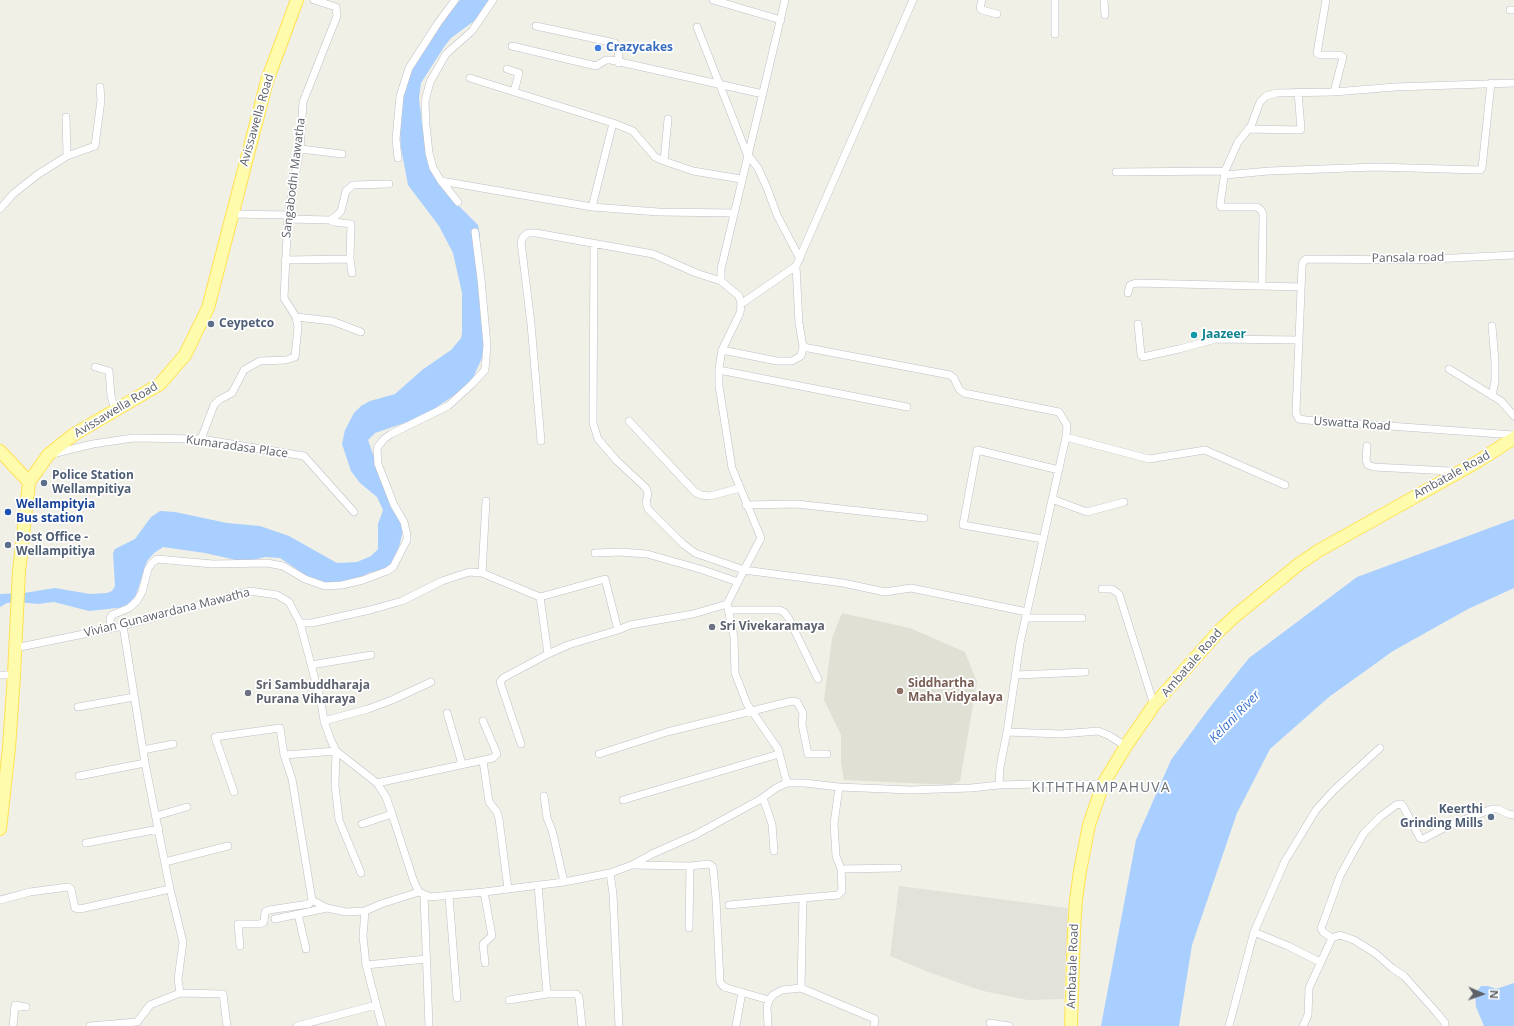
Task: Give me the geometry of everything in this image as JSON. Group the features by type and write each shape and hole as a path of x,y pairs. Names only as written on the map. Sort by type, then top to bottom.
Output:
{"main road":[{"name":"Avissawella Road","path":"0,828 9,748 19,570 29,482 48,455 73,435 160,384 185,355 208,308 231,214 267,81 297,0"},
{"name":"Ambatale Road","path":"1071,1026 1074,930 1079,878 1089,825 1103,784 1126,746 1154,705 1224,626 1255,598 1286,574 1318,551 1477,462 1514,436"},
{"path":"0,451 29,482"}],"street":[{"name":"Sangabodhi Mawatha","path":"201,439 214,405 219,400 232,393 244,370 260,361 286,360 295,357 298,327 296,317 284,298 288,217 300,149 303,102 338,16 336,7 314,0"},
{"path":"398,158 396,139 400,96 409,68 455,0"},
{"path":"458,202 441,181 433,168 428,146 425,101 430,82 446,54 472,31 493,0"},
{"path":"713,0 781,20"},
{"path":"721,281 721,269 741,179 785,0"},
{"path":"741,304 796,266 800,259 913,0"},
{"path":"982,0 980,8 982,10 997,14"},
{"path":"1055,0 1055,34"},
{"path":"1104,0 1105,15"},
{"path":"1326,0 1317,53 1320,55 1343,56 1334,92"},
{"path":"536,26 615,43 618,46 619,63"},
{"path":"697,27 748,154 758,168 777,215 800,259"},
{"path":"512,46 596,66 606,60 762,94"},
{"path":"507,69 526,75"},
{"path":"514,92 519,73"},
{"path":"470,78 613,123 633,131 655,157 664,161 693,171 741,179"},
{"path":"1116,172 1225,173 1269,170 1376,167 1480,170 1482,168 1490,83"},
{"path":"1262,285 1263,214 1261,210 1257,207 1221,206 1225,173 1238,142 1251,126 1260,102 1266,96 1277,93 1334,92 1395,87 1514,83"},
{"path":"0,209 13,194 37,175 67,156 95,146 101,100 100,87"},
{"path":"1248,129 1300,130 1298,92"},
{"path":"66,117 67,156"},
{"path":"664,161 668,119"},
{"path":"592,207 613,123"},
{"path":"300,149 342,154"},
{"path":"441,181 592,207 659,212 734,213"},
{"path":"330,220 341,211 346,191 353,185 389,184"},
{"path":"231,214 330,220 334,222 351,224 350,259 352,273"},
{"path":"111,628 110,618 112,615 129,608 137,601 148,569 157,559 213,564 267,563 283,566 305,579 325,586 342,585 363,580 387,571 393,567 407,540 407,535 404,522 394,505 378,464 376,452 384,439 405,426 448,406 485,370 487,345 475,232"},
{"path":"541,441 531,324 521,242 523,237 528,233 536,233 653,254 696,273 721,281 739,296 741,304 740,313 722,350 719,370 719,386 732,468 760,538 738,582 728,607 734,637 735,673 751,711 778,749 786,783"},
{"path":"594,244 593,423 598,439 616,460 646,488 648,494 646,502 648,509 683,544 695,553 744,570 843,583 885,592 911,588 1026,615 1082,618"},
{"name":"Pansala road","path":"1303,262 1306,259 1311,258 1413,260 1514,255"},
{"path":"285,260 350,259"},
{"name":"Uswatta Road","path":"1303,262 1296,412 1299,419 1514,436"},
{"path":"722,350 777,362 792,361 801,356 803,347 799,323 796,266"},
{"path":"1128,293 1130,285 1136,283 1301,287"},
{"path":"296,317 332,321 360,332"},
{"path":"1138,324 1141,355 1143,356 1179,349 1216,339 1299,340"},
{"path":"1492,326 1495,361 1495,381 1492,396"},
{"path":"803,347 950,375 954,378 959,389 964,393 1060,412 1067,425 1059,470 1020,644 1007,732 1000,767 999,785"},
{"path":"95,367 109,371 111,396 115,410"},
{"path":"1449,369 1501,401 1514,416"},
{"path":"719,370 907,407"},
{"path":"629,421 695,492 701,495 710,496 740,488"},
{"path":"1066,437 1149,459 1205,450 1285,485"},
{"name":"Kumaradasa Place","path":"48,455 93,444 133,438 201,439 304,456 354,512"},
{"path":"1367,446 1366,460 1368,465 1374,467 1449,471 1455,474"},
{"path":"1043,539 963,525 977,450 1059,470"},
{"path":"1052,499 1087,512 1124,502"},
{"path":"482,573 486,501"},
{"path":"746,505 796,504 924,518"},
{"path":"595,553 620,552 647,554 700,569 738,582"},
{"path":"300,623 312,623 402,601 442,580 469,572 482,573 540,596 605,579 618,630"},
{"path":"1102,589 1112,589 1119,594 1154,705"},
{"name":"Vivian Gunawardana Mawatha","path":"15,648 123,626 250,591 277,595 289,602 300,623 324,721 330,738 336,751 377,783 386,797 414,882 422,894"},
{"path":"540,596 548,654"},
{"path":"521,744 500,682 503,678 568,645 630,625 728,607 778,610 784,612 789,620 818,679"},
{"path":"123,626 143,750 170,889 183,942 178,979 180,994"},
{"path":"311,665 371,655"},
{"path":"1016,675 1085,672"},
{"path":"0,675 14,675"},
{"path":"324,721 368,709 431,682"},
{"path":"78,707 134,697"},
{"path":"599,754 667,732 792,701 796,702 803,713 802,724 808,754 827,754"},
{"path":"446,713 462,764"},
{"path":"377,783 494,758 497,754 483,721"},
{"path":"234,792 215,738 278,727 280,728 284,755 292,779 312,900"},
{"path":"1007,732 1061,734 1098,732 1108,735 1126,746"},
{"path":"143,750 173,744"},
{"path":"1229,1026 1254,932 1285,861 1316,810 1334,790 1380,748"},
{"path":"284,755 336,751 335,784 339,820 361,873"},
{"path":"623,800 779,754"},
{"path":"483,760 489,802 497,812 499,819 508,889"},
{"path":"79,776 146,763"},
{"path":"312,900 327,908 346,912 365,911 381,904 422,894 430,897 449,896 564,882 610,873 632,865 652,854 695,835 763,798 776,788 786,783 910,790 971,788 999,785 1103,784"},
{"path":"729,904 838,895 842,891 841,869 836,856 834,824 839,787"},
{"path":"544,796 547,818 552,830 564,882"},
{"path":"763,798 772,824 774,851"},
{"path":"1332,938 1323,932 1322,928 1340,876 1364,833 1380,817 1396,805 1400,804 1403,806 1422,840 1448,826 1492,809 1498,809 1514,815"},
{"path":"156,816 187,807"},
{"path":"362,824 392,814"},
{"path":"86,843 159,829"},
{"path":"165,862 228,846"},
{"path":"632,865 690,866 709,864 713,867 720,982 723,986 770,1000"},
{"path":"689,928 690,866"},
{"path":"841,869 898,868"},
{"path":"610,873 613,894 619,1026"},
{"path":"538,885 547,994"},
{"path":"0,900 30,892 68,887 71,889 75,908 80,909 170,889"},
{"path":"484,892 492,936 492,938 483,944 485,963"},
{"path":"422,894 429,1026"},
{"path":"449,896 456,998"},
{"path":"801,988 804,898"},
{"path":"240,946 238,924 260,924 264,922 265,912 269,910 309,904 312,900"},
{"path":"275,919 327,908"},
{"path":"365,911 363,936 366,965 382,1026"},
{"path":"298,914 306,949"},
{"path":"1254,932 1288,946 1320,962"},
{"path":"1303,1026 1308,1015 1309,988 1332,938 1340,935 1354,940 1375,953 1404,976 1437,1012 1445,1026"},
{"path":"366,965 426,959"},
{"path":"768,1026 768,1007 773,995 782,990 801,988 875,1019 874,1026"},
{"path":"736,1026 742,992"},
{"path":"90,1026 138,1022 150,1005 180,994 223,994 227,1026"},
{"path":"509,1000 547,994 576,994 579,997 582,1026"},
{"path":"13,1026 15,1005 26,1007"},
{"path":"297,1026 376,1005"},
{"path":"990,1023 1009,1026"}],"shaded area":[{"name":"Siddhartha Maha Vidyalaya","path":"842,613 910,628 965,652 977,682 960,781 950,785 844,780 841,763 841,735 824,700 832,638"},
{"path":"899,886 1068,908 1064,999 1028,1000 983,991 928,972 890,956"}],"water":[{"path":"460,0 490,0 481,16 451,38 444,47 421,83 419,98 422,124 432,171 457,204 478,225 480,235 480,310 485,347 473,378 462,390 422,417 375,433 368,440 378,469 404,527 399,547 393,562 386,570 371,572 352,581 326,583 307,576 280,558 265,557 245,562 205,553 163,547 154,553 147,561 136,595 126,607 89,611 54,602 38,604 17,602 7,603 0,607 0,594 24,593 55,588 90,594 107,593 112,591 115,586 113,553 115,549 135,539 151,517 160,511 175,512 227,523 260,526 289,536 337,563 357,562 371,556 378,549 378,524 383,510 377,497 360,483 351,471 342,444 345,430 354,413 361,406 370,401 395,394 422,370 451,350 461,338 462,333 462,293 453,253 439,226 408,185 401,148 399,117 407,81 419,54"},
{"name":"Kelani River","path":"1514,519 1514,588 1468,609 1393,651 1329,697 1270,749 1237,813 1192,945 1179,1026 1101,1026 1136,840 1171,760 1210,707 1249,658 1357,577"},
{"path":"1514,983 1514,1026 1484,1026 1476,1007 1475,994 1481,986 1488,986 1496,989"}],"place":[{"name":"Crazycakes","path":"598,48"},
{"name":"Ceypetco","path":"211,324"},
{"name":"Jaazeer","path":"1194,335"},
{"name":"Police Station Wellampitiya","path":"44,483"},
{"name":"Wellampityia Bus station","path":"8,512"},
{"name":"Post Office - Wellampitiya","path":"8,545"},
{"name":"Sri Vivekaramaya","path":"712,627"},
{"name":"Siddhartha Maha Vidyalaya","path":"900,691"},
{"name":"Sri Sambuddharaja Purana Viharaya","path":"248,693"},
{"name":"Keerthi Grinding Mills","path":"1491,817"}],"district":[{"name":"KITHTHAMPAHUVA","path":"1101,788"}]}
